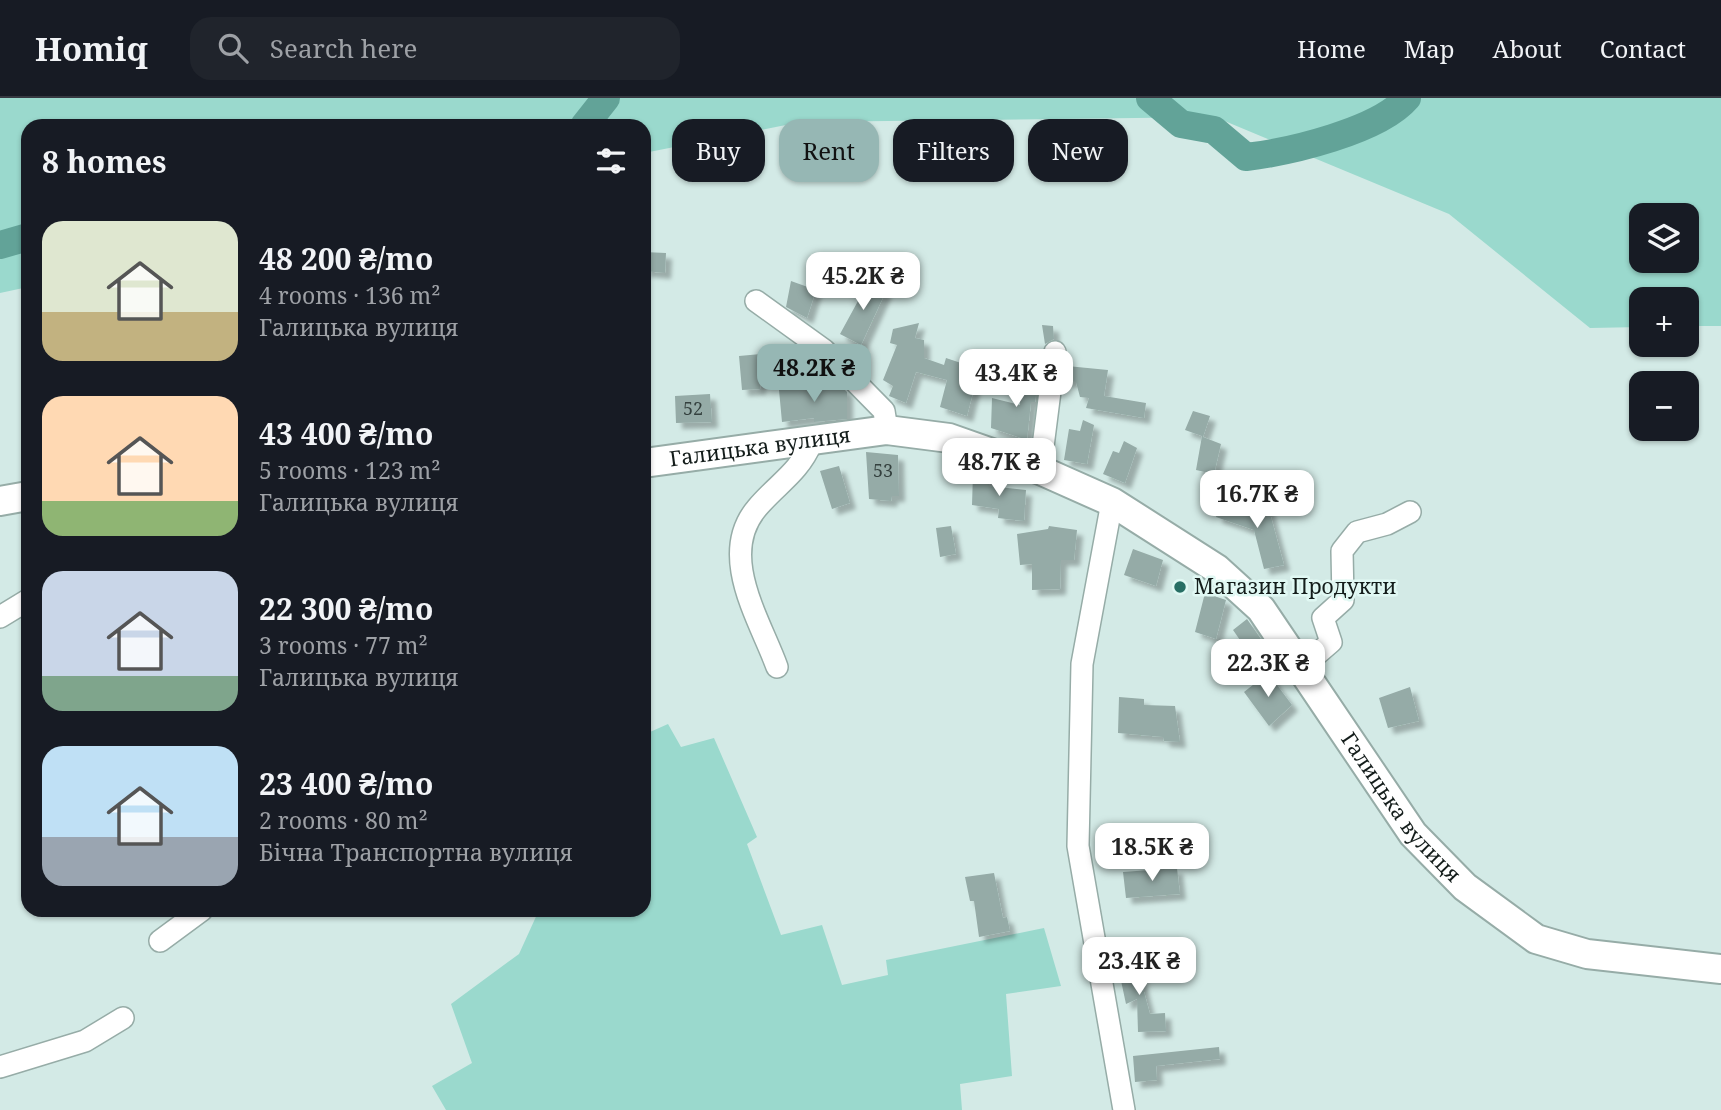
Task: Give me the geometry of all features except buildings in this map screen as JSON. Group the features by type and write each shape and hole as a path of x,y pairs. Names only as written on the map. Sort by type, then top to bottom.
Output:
{"main road":[{"name":"Галицька вулиця","path":"651,462 887,430 949,438 1040,470 1112,502 1217,569 1261,609 1413,834 1465,887 1536,939 1587,954 1721,969"},
{"path":"0,501 21,497"}],"street":[{"path":"756,301 824,350 884,411 887,430"},
{"path":"1040,470 1055,352"},
{"path":"777,667 743,582 742,543 747,523 757,507 803,462 812,442"},
{"path":"1112,502 1082,664 1078,846 1124,1110"},
{"path":"1302,667 1331,642 1323,618 1343,600 1340,583 1342,551 1357,532 1387,524 1410,512"},
{"path":"0,617 21,604"},
{"path":"160,941 193,917"},
{"path":"0,1068 85,1041 123,1018"}],"green space":[{"path":"0,98 1721,98 1721,326 1699,326 1699,287 1629,287 1629,327 1590,328 1449,214 1215,117 879,121 779,119 779,126 765,129 765,119 672,119 672,147 651,152 651,119 21,119 21,288 0,293"},
{"path":"668,724 681,747 714,738 757,837 747,844 781,935 822,925 842,985 888,975 886,960 1044,928 1061,986 1006,994 1012,1076 960,1084 962,1110 446,1110 432,1086 472,1063 451,1004 519,954 536,917 651,917 651,732"}],"waterway":[{"path":"590,119 606,98"},
{"path":"1150,98 1181,124 1214,130 1246,157 1308,145 1355,130 1394,110 1407,98"},
{"path":"0,245 21,239"}],"place":[{"name":"Магазин Продукти","path":"1180,587"}]}
